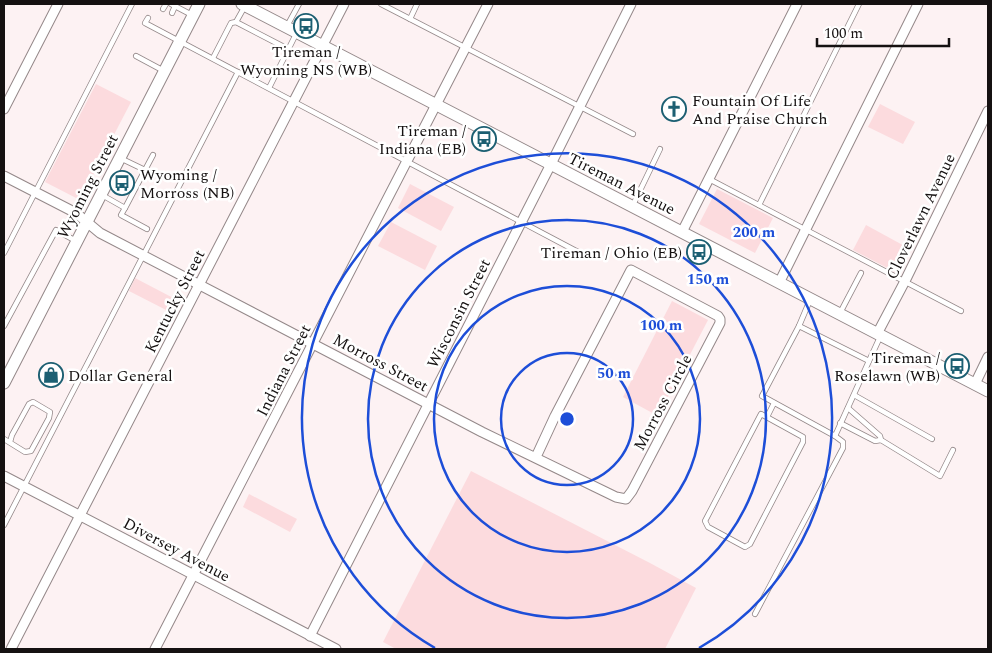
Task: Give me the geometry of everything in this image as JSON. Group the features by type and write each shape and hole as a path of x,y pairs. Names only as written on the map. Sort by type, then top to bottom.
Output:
{"street":[{"path":"4,110 58,4"},
{"name":"Wyoming Street","path":"4,383 199,4"},
{"name":"Kentucky Street","path":"11,649 344,4"},
{"name":"Indiana Street","path":"156,649 488,4"},
{"name":"Wisconsin Street","path":"310,636 522,222 631,4"},
{"path":"682,232 797,4"},
{"path":"780,283 918,4"},
{"name":"Tireman Avenue","path":"243,5 988,391"},
{"name":"Cloverlawn Avenue","path":"879,334 988,111"},
{"name":"Morross Street","path":"4,176 75,212 99,232 482,432"},
{"name":"Morross Circle","path":"482,432 616,497 626,499 632,491 720,323 718,316 631,270 555,416 536,457"},
{"path":"975,384 988,357"},
{"name":"Diversey Avenue","path":"4,476 336,649"}],"lane":[{"path":"4,252 132,4"},
{"path":"269,88 288,49 291,30 299,4"},
{"path":"381,4 632,134"},
{"path":"410,19 417,4"},
{"path":"759,204 859,4"},
{"path":"172,13 173,5 193,15"},
{"path":"236,22 243,5"},
{"path":"148,18 145,24 213,58 580,253"},
{"path":"153,28 156,22"},
{"path":"213,58 231,23 236,22 288,49"},
{"path":"162,32 165,26"},
{"path":"136,56 165,71"},
{"path":"4,525 238,72"},
{"path":"632,206 660,149"},
{"path":"147,229 121,215 153,155"},
{"path":"120,158 145,170"},
{"path":"709,179 961,311"},
{"path":"101,195 125,208"},
{"path":"4,326 56,230 77,242"},
{"path":"839,314 861,273"},
{"path":"755,614 843,448 843,442 835,436 762,396 811,299"},
{"path":"799,326 869,361"},
{"path":"835,436 869,361 879,334"},
{"path":"854,395 932,438"},
{"path":"4,439 25,452 31,451 49,418 50,412 32,402 29,404 10,442"},
{"path":"767,417 774,403"},
{"path":"848,408 879,435 881,440 940,476 953,450"},
{"path":"761,414 767,417 803,437 803,442 750,544 745,546 708,527 705,521 761,414"},
{"path":"840,423 875,441 881,440"}],"shaded area":[{"path":"96,84 131,102 80,200 45,182"},
{"path":"880,104 915,122 903,144 868,127"},
{"path":"410,184 454,207 441,231 398,208"},
{"path":"717,189 773,218 755,253 699,224"},
{"path":"391,222 437,246 425,270 378,246"},
{"path":"866,225 910,249 897,273 853,250"},
{"path":"135,278 179,301 172,313 129,291"},
{"path":"672,301 708,320 658,416 623,397"},
{"path":"471,471 696,588 665,649 396,649 383,642"},
{"path":"249,494 297,519 290,532 243,507"}],"place":[{"name":"Tireman / Wyoming NS (WB)","path":"306,26"},
{"name":"Fountain Of Life And Praise Church","path":"674,109"},
{"name":"Tireman / Indiana (EB)","path":"484,139"},
{"name":"Wyoming / Morross (NB)","path":"122,183"},
{"name":"Tireman / Ohio (EB)","path":"699,252"},
{"name":"Tireman / Roselawn (WB)","path":"957,366"},
{"name":"Dollar General","path":"51,375"}]}
